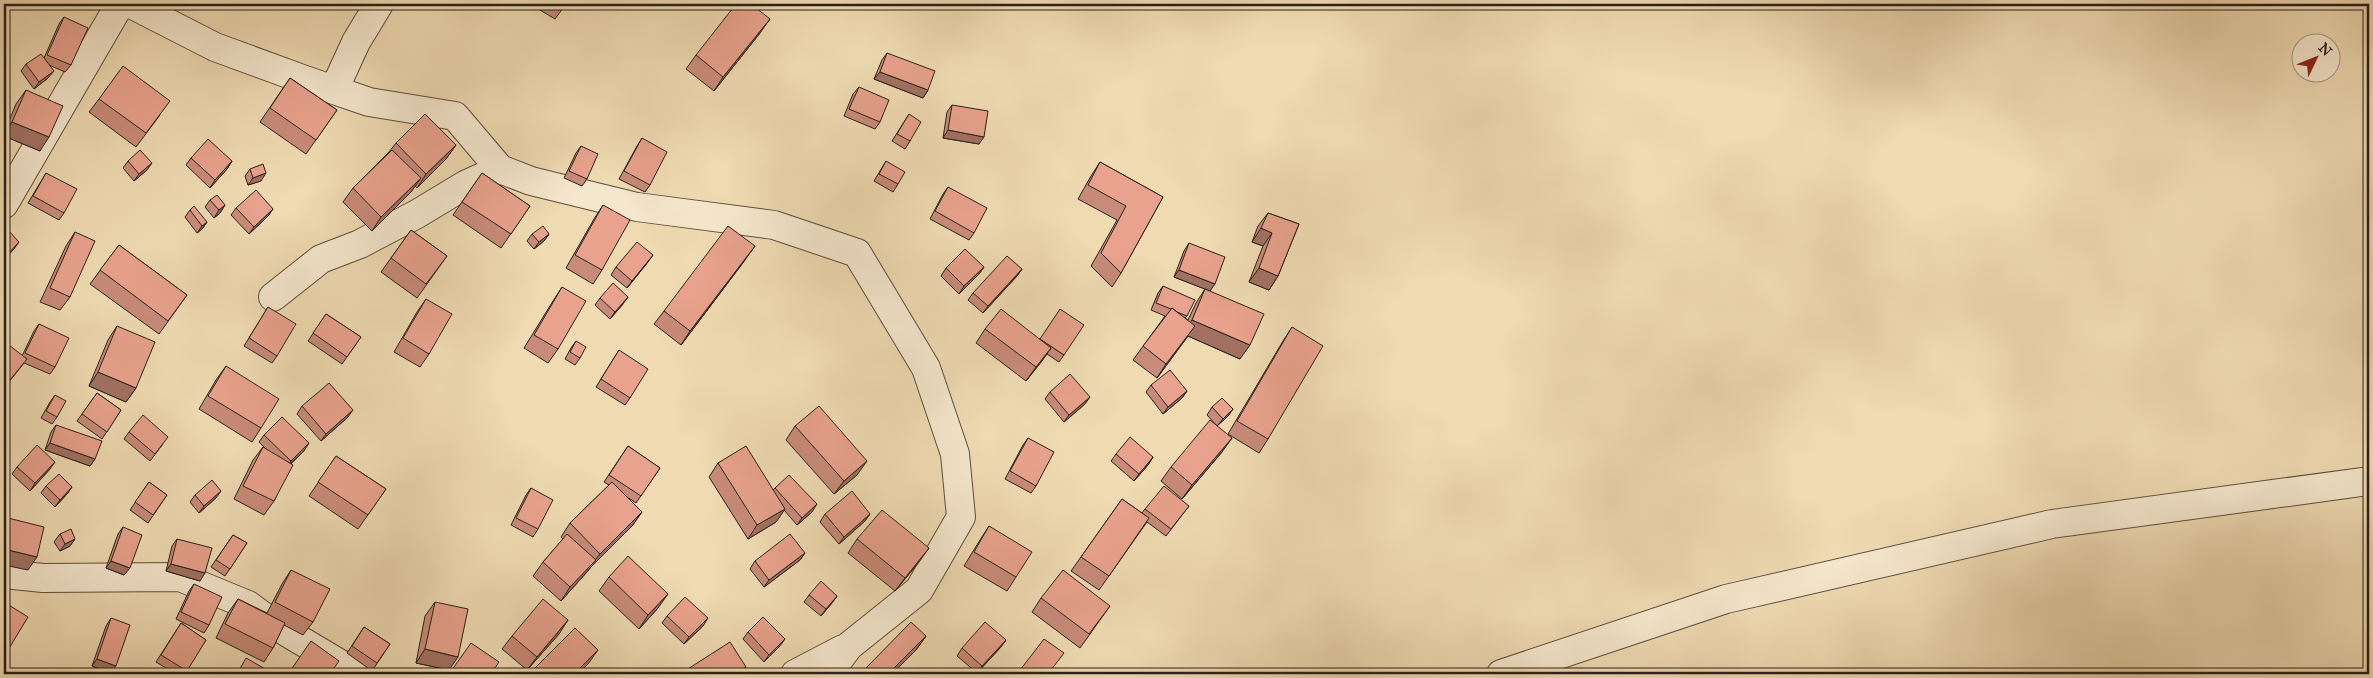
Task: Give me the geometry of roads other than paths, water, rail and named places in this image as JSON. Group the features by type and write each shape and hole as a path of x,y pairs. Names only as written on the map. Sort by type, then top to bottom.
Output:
{"street":[{"path":"4,204 120,4"},
{"path":"131,4 215,47 334,90 370,102 455,116 500,169 531,181 637,207 774,225 857,252 926,368 955,454 961,516 919,590 848,646 795,674"},
{"path":"334,90 356,42 379,4"},
{"path":"272,297 321,259 360,244 416,214 465,184 500,169"},
{"path":"1501,674 1726,599 2052,524 2369,481"},
{"path":"4,574 43,578 180,577 248,605 278,627 357,674"},
{"path":"828,674 848,646"}]}
